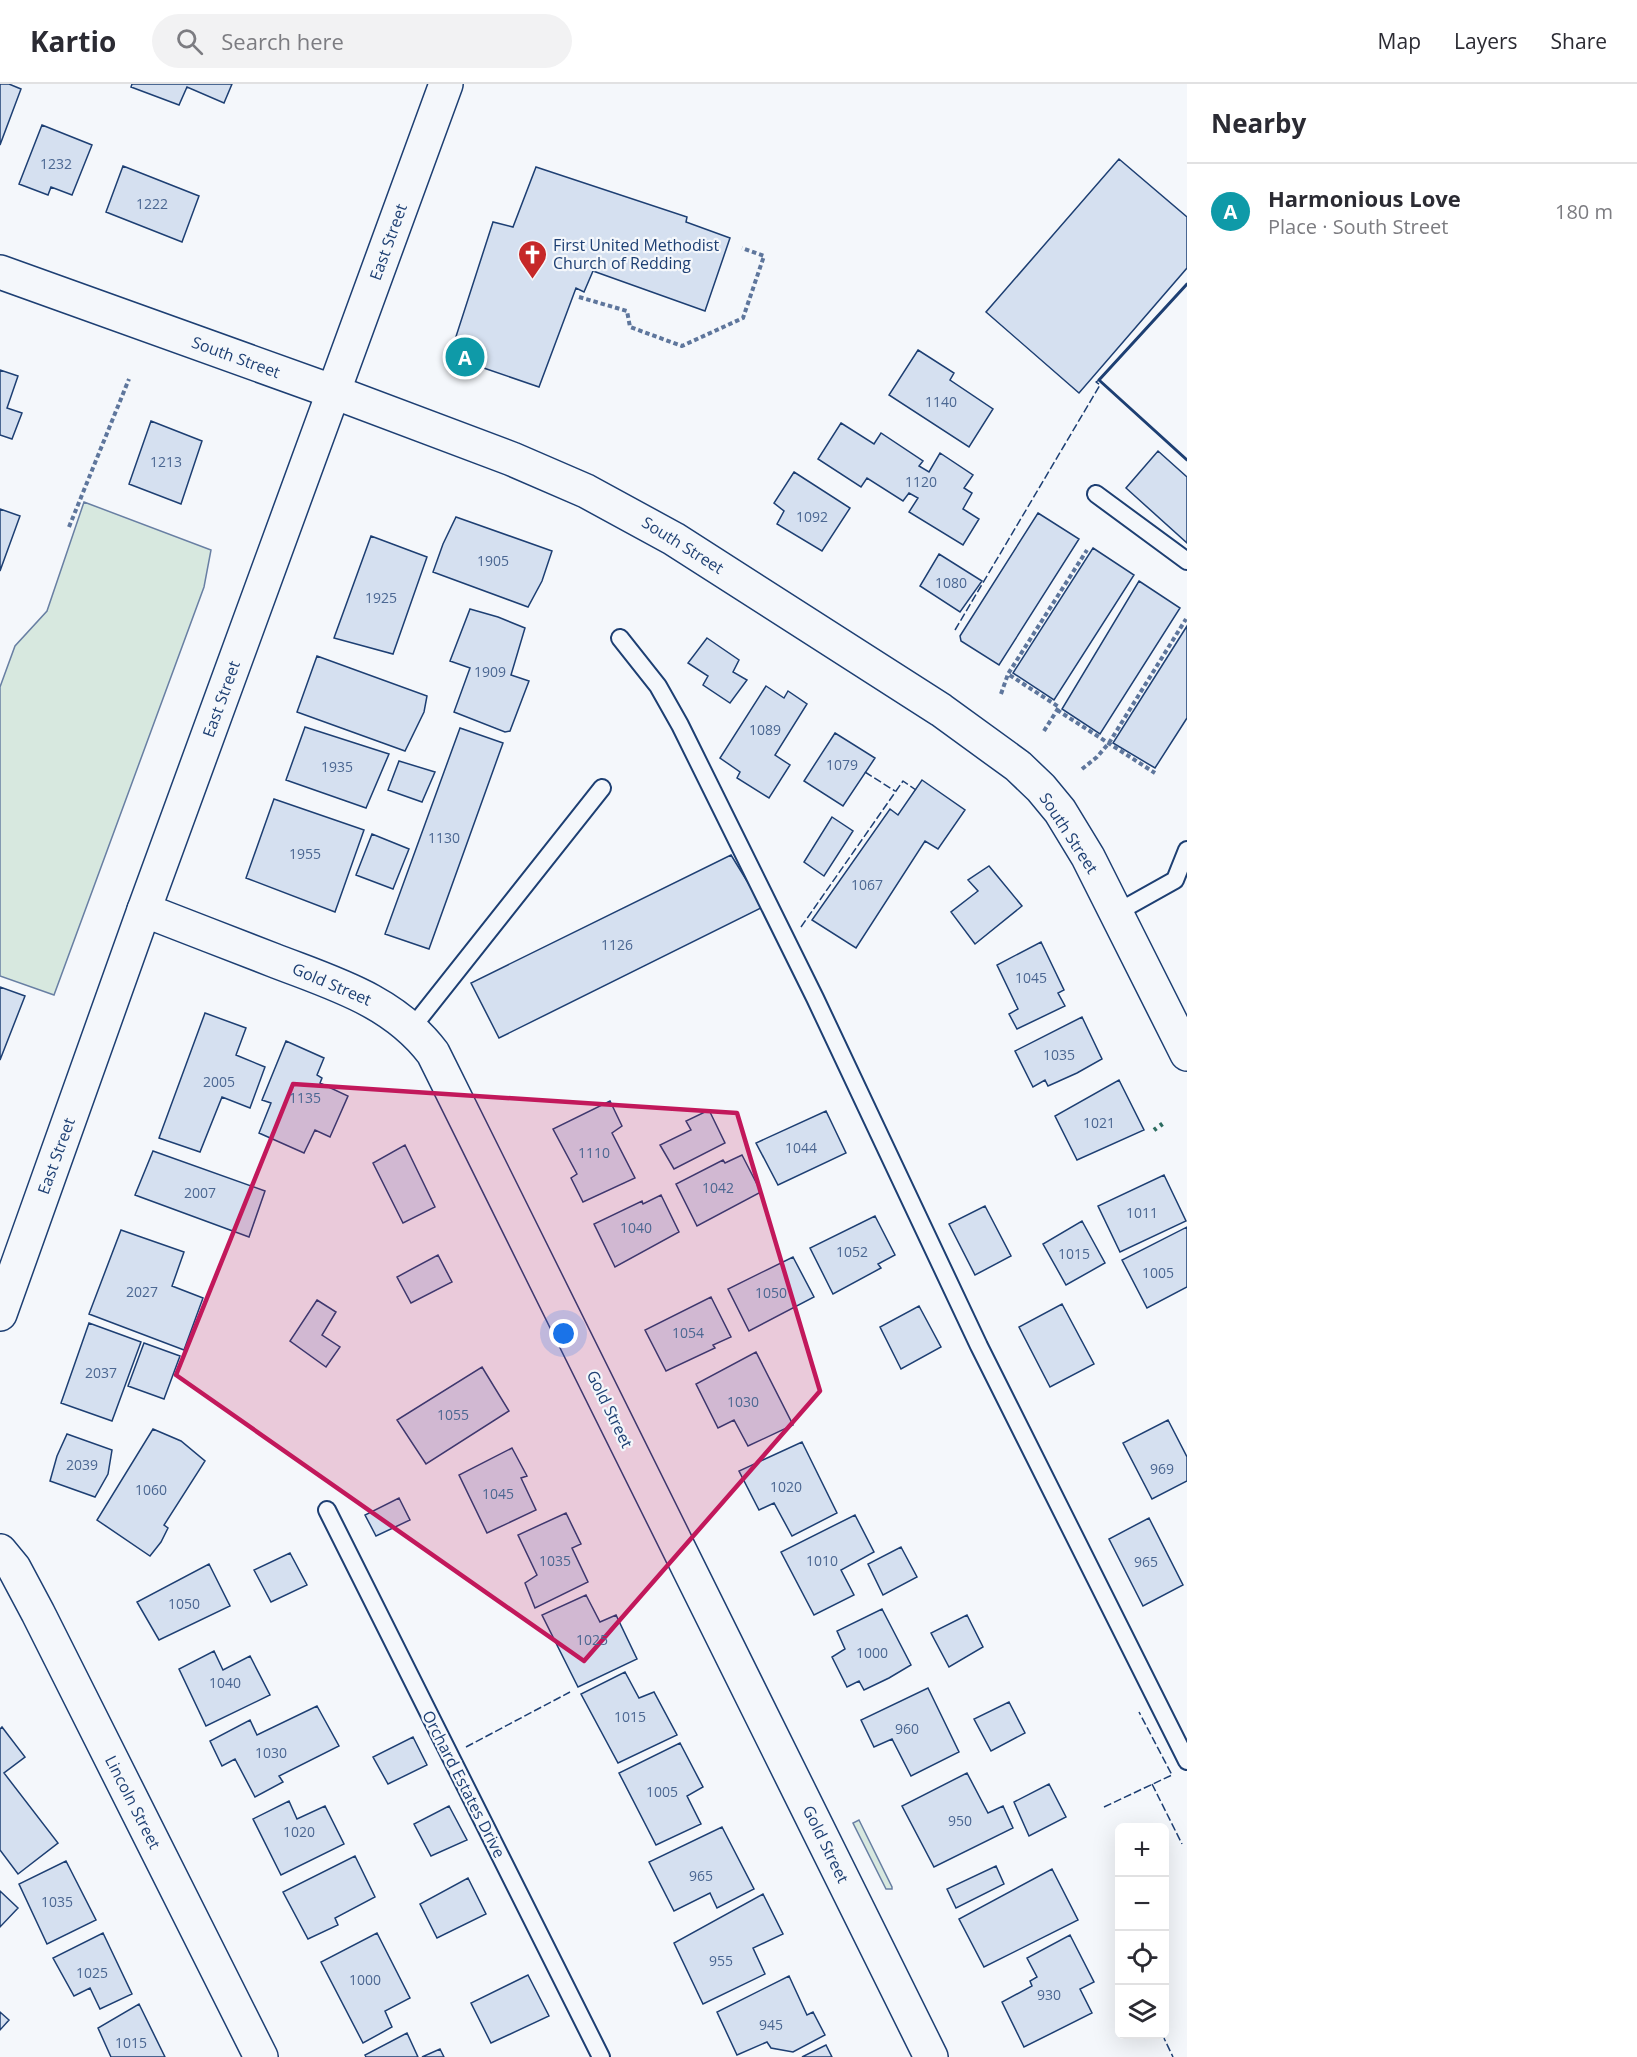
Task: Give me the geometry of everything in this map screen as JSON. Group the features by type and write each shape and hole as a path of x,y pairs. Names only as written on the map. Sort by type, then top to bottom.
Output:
{"street":[{"name":"East Street","path":"0,1314 144,910 446,84"},
{"name":"South Street","path":"0,272 334,392 536,469 612,504 674,539 941,710 1018,766 1041,788 1059,812 1088,856 1187,1054"},
{"name":"Gold Street","path":"144,910 355,991 388,1010 423,1040 440,1068 931,2057"},
{"name":"Lincoln Street","path":"0,1551 14,1568 38,1613 261,2057"}],"lane":[{"path":"1096,494 1187,561"},
{"path":"620,638 658,686 680,725 815,998 979,1346 1187,1761"},
{"path":"411,1029 602,788"},
{"path":"1116,913 1175,880 1187,850"},
{"name":"Orchard Estates Drive","path":"327,1510 601,2057"}],"path":[{"path":"579,297 627,311 630,327 682,346 743,318 764,256 742,248"},
{"path":"69,526 129,379"},
{"path":"1001,694 1008,674 1087,550"},
{"path":"1082,769 1097,757 1109,742 1186,619"},
{"path":"1008,674 1059,707 1058,710 1155,773"},
{"path":"1044,731 1058,710"}],"highlighted area":[{"path":"293,1084 737,1113 820,1391 584,1661 176,1375"}],"shaded area":[{"path":"84,502 211,550 204,587 54,995 0,976 0,687 15,646 47,611"},
{"path":"859,1820 892,1889 886,1889 853,1823"}],"building":[{"path":"0,84 9,84 21,89 0,145"},
{"path":"132,84 232,84 224,103 187,87 179,105 131,87"},
{"path":"42,125 92,145 72,195 51,187 48,195 19,184"},
{"path":"1119,159 1187,217 1187,268 1079,393 986,312"},
{"path":"123,166 199,196 182,242 106,212"},
{"name":"First United Methodist Church of Redding","path":"536,167 687,217 686,222 730,238 705,311 593,271 584,292 576,288 539,387 475,365 477,362 451,352 493,222 513,227"},
{"path":"918,350 954,373 950,380 993,409 969,447 889,395"},
{"path":"0,370 18,376 7,408 22,413 12,439 0,435"},
{"path":"151,421 202,441 181,504 129,484"},
{"path":"841,423 874,444 881,433 923,461 919,466 929,472 940,453 973,475 964,488 972,493 963,509 979,519 963,545 909,512 918,498 909,493 903,501 867,478 861,487 818,459"},
{"path":"1158,451 1187,477 1187,543 1126,488"},
{"path":"794,472 850,508 822,551 777,524 784,511 774,503"},
{"path":"0,509 20,516 0,571"},
{"path":"1038,513 1079,539 999,665 961,641 960,636"},
{"path":"456,517 552,551 542,581 528,607 433,572"},
{"path":"371,536 427,557 393,654 334,638"},
{"path":"1093,548 1134,575 1054,700 1013,673"},
{"path":"939,554 982,581 960,612 920,586"},
{"path":"1139,581 1180,608 1100,734 1062,709"},
{"path":"470,609 525,628 511,675 529,681 510,731 505,732 454,712 470,668 450,661"},
{"path":"1187,626 1187,718 1155,768 1113,743"},
{"path":"707,638 739,660 733,672 747,680 730,703 703,685 708,676 688,663"},
{"path":"317,656 427,696 424,712 405,751 297,712"},
{"path":"766,686 784,698 788,691 807,704 775,755 790,765 769,798 737,778 740,772 720,758"},
{"path":"305,727 389,754 366,808 286,780"},
{"path":"460,728 503,743 429,949 385,934"},
{"path":"835,733 875,758 843,806 804,781"},
{"path":"399,761 435,772 422,802 388,790"},
{"path":"922,780 965,810 938,849 925,841 856,948 812,920 890,809 898,815"},
{"path":"274,799 364,830 335,912 246,878"},
{"path":"832,817 853,831 824,876 804,862"},
{"path":"372,834 409,849 393,889 356,875"},
{"path":"731,855 763,907 499,1038 471,983"},
{"path":"989,866 1022,906 975,944 951,912 978,891 968,880"},
{"path":"1041,942 1064,990 1058,993 1065,1006 1017,1029 1009,1014 1018,1009 997,965"},
{"path":"0,987 25,996 0,1060"},
{"path":"205,1013 246,1028 236,1055 265,1067 250,1108 222,1097 200,1152 159,1138"},
{"path":"1082,1017 1102,1059 1048,1086 1045,1080 1033,1087 1015,1051"},
{"path":"286,1041 324,1058 317,1075 322,1078 320,1083 348,1096 330,1137 315,1130 304,1153 259,1133 271,1103 262,1100"},
{"path":"1119,1080 1144,1130 1077,1160 1055,1116"},
{"path":"610,1101 622,1126 612,1133 635,1178 583,1202 571,1178 577,1174 553,1129"},
{"path":"709,1110 725,1143 674,1169 660,1145 691,1130 686,1121"},
{"path":"826,1111 846,1153 778,1185 756,1143"},
{"path":"405,1145 435,1207 403,1223 373,1163"},
{"path":"153,1151 265,1191 249,1237 135,1195"},
{"path":"742,1155 761,1192 697,1226 676,1184 723,1160 725,1163"},
{"path":"1164,1175 1186,1221 1120,1252 1098,1206"},
{"path":"661,1195 679,1232 615,1267 594,1224 642,1201 643,1204"},
{"path":"985,1206 1011,1256 975,1275 949,1224"},
{"path":"875,1216 895,1255 878,1264 881,1268 833,1294 810,1248"},
{"path":"1082,1221 1105,1263 1066,1285 1043,1244"},
{"path":"1187,1227 1187,1287 1147,1308 1122,1260"},
{"path":"121,1230 184,1252 172,1286 203,1298 184,1350 89,1314"},
{"path":"438,1255 452,1282 411,1303 397,1277"},
{"path":"793,1257 814,1297 749,1331 728,1289"},
{"path":"711,1297 731,1337 713,1345 715,1348 666,1371 645,1330"},
{"path":"317,1300 336,1312 322,1335 340,1347 326,1367 290,1341"},
{"path":"1062,1304 1094,1364 1050,1387 1019,1327"},
{"path":"919,1306 941,1347 901,1369 880,1327"},
{"path":"89,1323 141,1342 112,1421 61,1403"},
{"path":"144,1343 180,1356 164,1399 128,1386"},
{"path":"756,1352 793,1425 748,1446 734,1420 718,1428 696,1384"},
{"path":"482,1367 509,1411 426,1464 397,1420"},
{"path":"1168,1420 1187,1457 1187,1481 1152,1499 1123,1443"},
{"path":"153,1429 181,1441 205,1461 164,1525 168,1528 150,1556 97,1520"},
{"path":"67,1434 112,1450 108,1474 95,1497 50,1481 57,1456"},
{"path":"802,1442 837,1513 792,1536 774,1503 759,1510 739,1471"},
{"path":"512,1448 527,1476 521,1478 536,1510 487,1533 459,1475"},
{"path":"399,1498 410,1520 376,1536 365,1515"},
{"path":"566,1513 581,1544 572,1548 588,1582 535,1608 525,1583 537,1575 518,1535"},
{"path":"855,1515 874,1552 841,1570 854,1595 814,1615 781,1552"},
{"path":"1149,1518 1183,1585 1143,1606 1109,1539"},
{"path":"901,1547 917,1577 883,1595 868,1564"},
{"path":"290,1553 307,1585 271,1602 254,1570"},
{"path":"209,1564 230,1606 159,1640 137,1602"},
{"path":"586,1595 600,1622 616,1615 637,1659 578,1687 542,1615"},
{"path":"882,1609 911,1665 864,1690 859,1681 847,1687 832,1657 845,1649 837,1631"},
{"path":"967,1615 983,1647 949,1667 931,1633"},
{"path":"214,1651 223,1670 250,1656 270,1695 206,1726 179,1669"},
{"path":"625,1672 639,1698 654,1692 677,1735 618,1763 581,1694"},
{"path":"928,1688 959,1752 911,1776 892,1739 874,1747 861,1720"},
{"path":"1009,1702 1025,1733 991,1751 974,1719"},
{"path":"317,1706 339,1746 279,1776 283,1782 255,1797 235,1759 222,1766 210,1741 250,1720 257,1735"},
{"path":"2,1727 25,1757 4,1773 58,1843 18,1874 0,1850 0,1729"},
{"path":"413,1737 427,1765 388,1784 373,1757"},
{"path":"680,1743 703,1787 687,1796 701,1824 656,1845 619,1773"},
{"path":"967,1773 988,1813 1003,1806 1013,1828 934,1867 902,1806"},
{"path":"1049,1784 1066,1817 1029,1836 1014,1802"},
{"path":"289,1801 297,1819 325,1806 344,1844 281,1875 253,1819"},
{"path":"449,1806 467,1840 431,1856 414,1824"},
{"path":"722,1827 754,1889 717,1908 710,1893 674,1911 649,1862"},
{"path":"355,1856 375,1897 335,1918 338,1925 308,1939 283,1892"},
{"path":"66,1861 96,1920 47,1944 19,1884"},
{"path":"996,1866 1004,1884 956,1908 947,1889"},
{"path":"1052,1869 1078,1920 984,1967 959,1919"},
{"path":"468,1878 486,1914 437,1938 420,1904"},
{"path":"0,1891 18,1908 0,1927"},
{"path":"763,1894 783,1934 753,1948 765,1974 703,2004 674,1943"},
{"path":"103,1933 132,1994 100,2009 90,1988 74,1996 53,1958"},
{"path":"377,1933 410,1998 385,2011 392,2027 363,2043 321,1962"},
{"path":"1070,1935 1094,1982 1080,1989 1092,2013 1024,2047 1002,2002 1032,1986 1030,1981 1037,1977 1027,1958"},
{"path":"528,1975 549,2016 491,2043 471,2003"},
{"path":"789,1976 807,2015 813,2012 825,2035 793,2052 771,2048 767,2042 737,2055 717,2012"},
{"path":"139,2004 165,2057 111,2057 98,2028"},
{"path":"0,2012 9,2020 0,2030"},
{"path":"407,2033 418,2057 366,2057 365,2055"},
{"path":"826,2045 832,2057 802,2057"},
{"path":"440,2049 444,2057 422,2057"}],"hedge":[{"path":"1154,1130 1165,1122"}],"fence":[{"path":"955,630 1100,385 1096,382 1099,380"},
{"path":"865,772 895,791"},
{"path":"801,927 903,781 916,790"},
{"path":"466,1747 570,1692"},
{"path":"1104,1807 1172,1775 1139,1712"},
{"path":"1152,1784 1182,1844"},
{"path":"1164,2039 1173,2057"}],"wall":[{"path":"1187,284 1099,380 1187,460"}],"place":[{"name":"First United Methodist Church of Redding","path":"532,280"},
{"name":"Harmonious Love","path":"465,357"}]}
